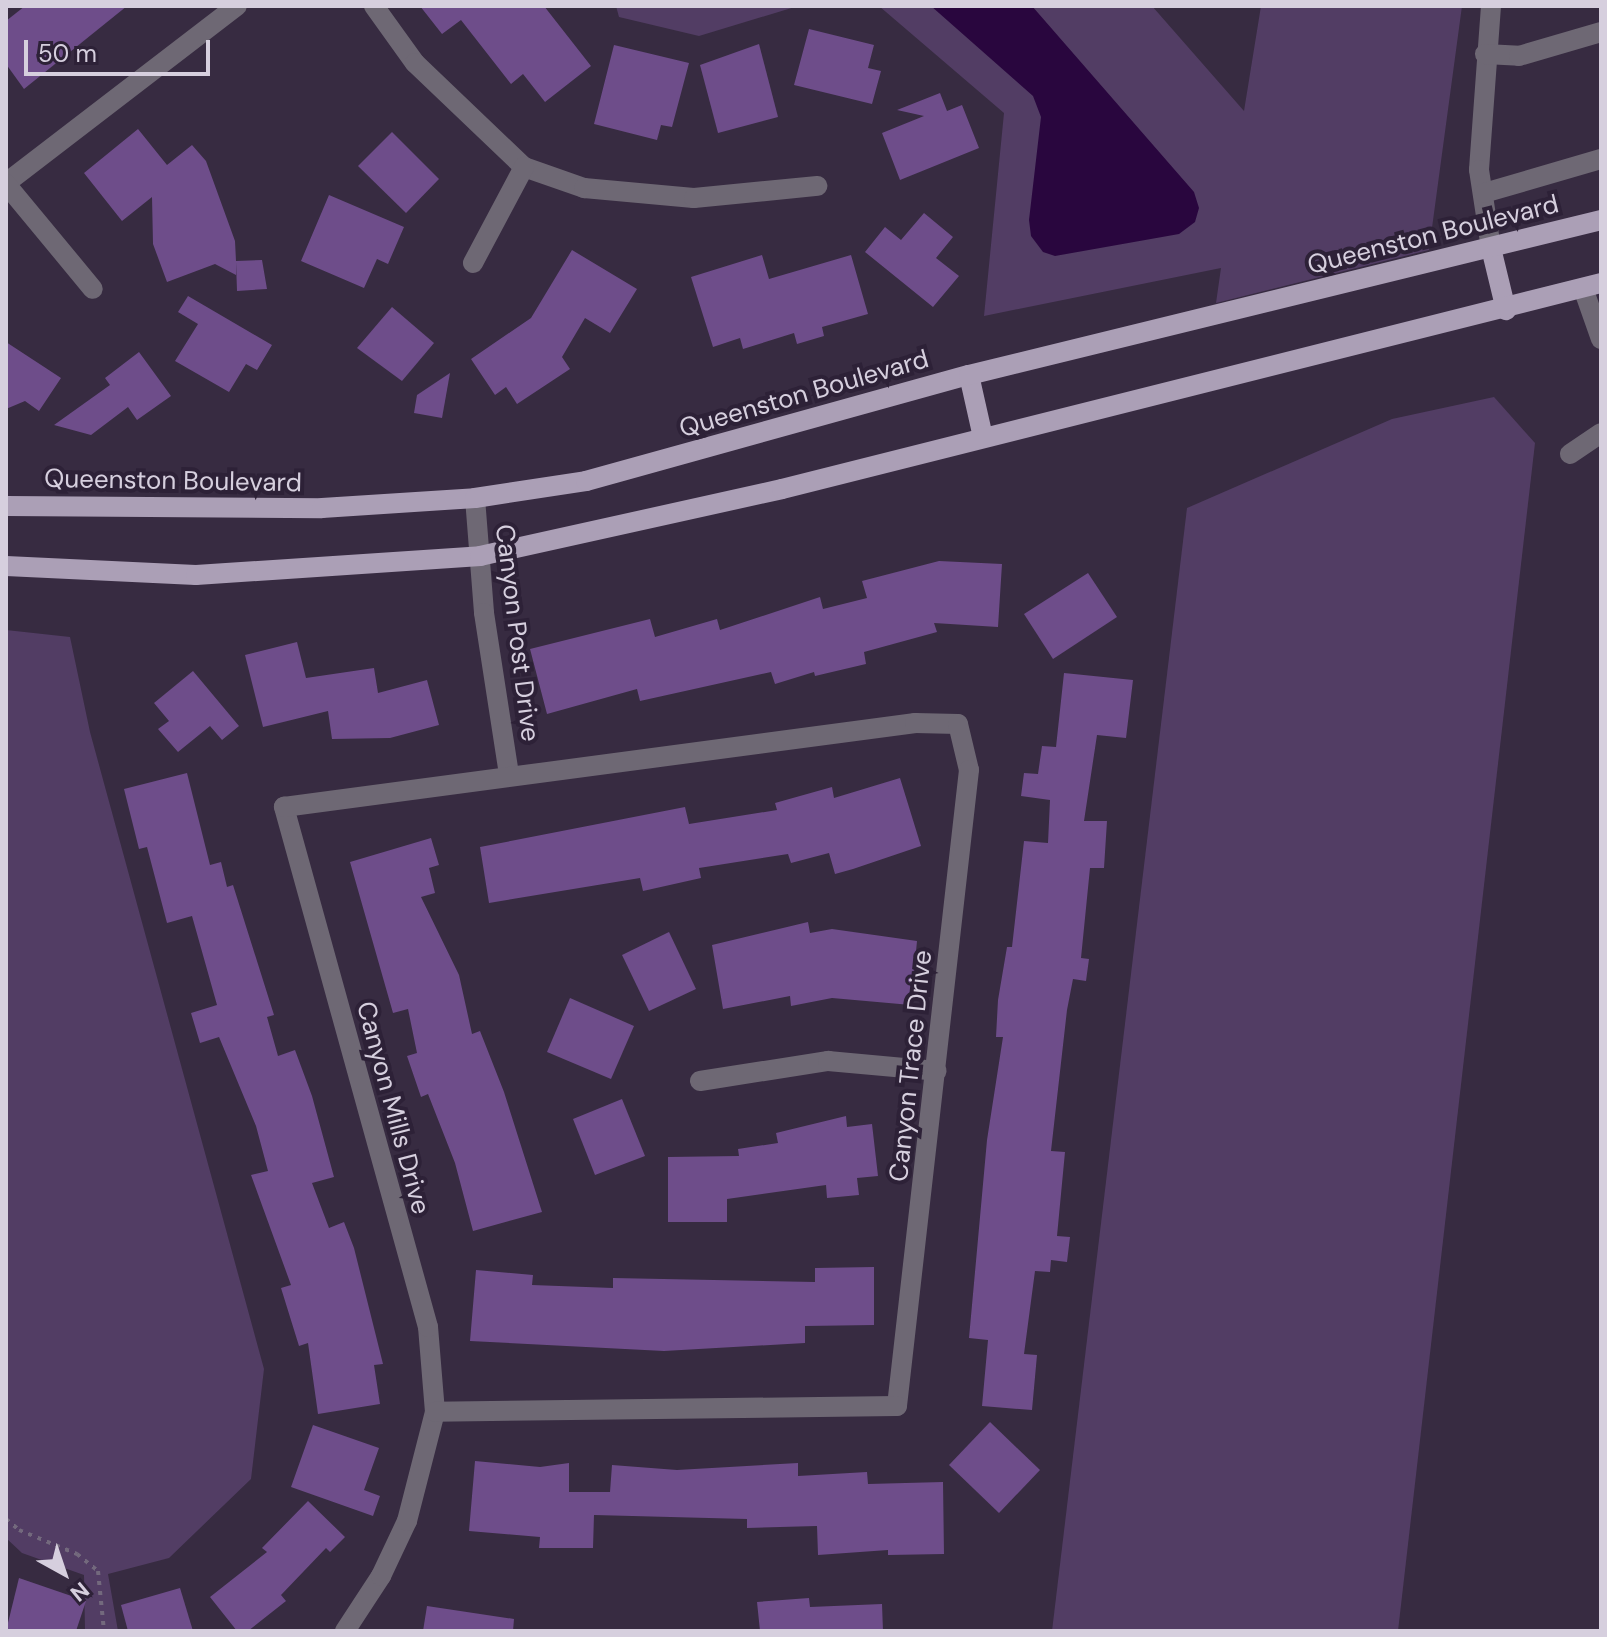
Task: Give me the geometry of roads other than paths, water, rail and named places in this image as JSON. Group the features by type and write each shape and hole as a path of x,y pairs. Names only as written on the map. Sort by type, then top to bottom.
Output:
{"main road":[{"name":"Queenston Boulevard","path":"6,506 322,508 475,498 586,481 969,375 1601,220"},
{"path":"1491,248 1506,310"},
{"path":"6,566 196,575 480,556 983,437 1506,310 1592,286"},
{"path":"969,375 983,437"}],"street":[{"path":"93,289 6,184 237,6"},
{"path":"374,6 415,63 524,167 584,188 694,198 817,186"},
{"path":"1491,6 1485,54 1479,170 1491,248"},
{"path":"1485,54 1519,56 1601,32"},
{"path":"1484,193 1601,159"},
{"path":"473,263 524,167"},
{"path":"1592,286 1601,339"},
{"path":"1570,454 1601,433"},
{"name":"Canyon Post Drive","path":"475,498 509,775"},
{"name":"Canyon Trace Drive","path":"435,1412 897,1406 969,770 958,724 915,723 509,775"},
{"name":"Canyon Mills Drive","path":"345,1631 381,1576 407,1521 435,1412 428,1327 284,807 509,775"},
{"path":"700,1081 828,1061 937,1071"}]}
